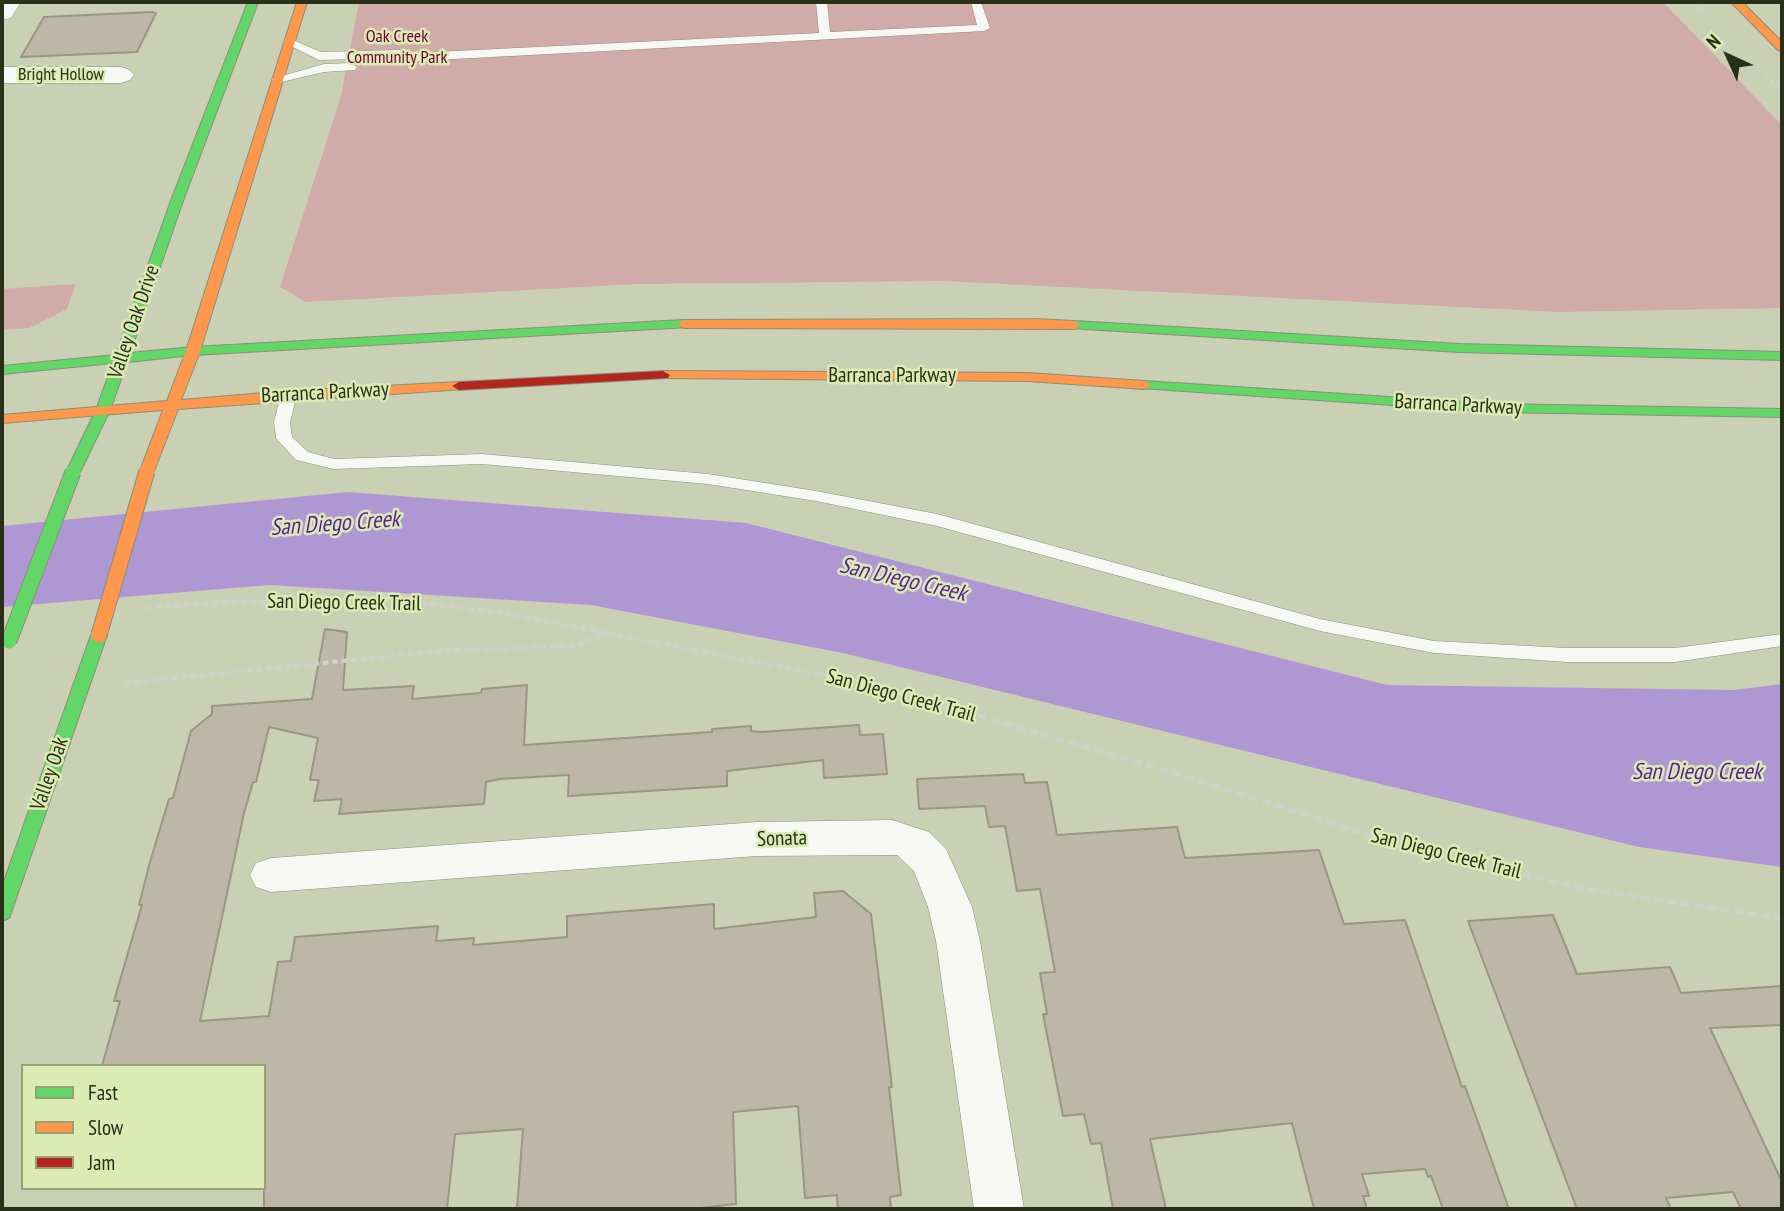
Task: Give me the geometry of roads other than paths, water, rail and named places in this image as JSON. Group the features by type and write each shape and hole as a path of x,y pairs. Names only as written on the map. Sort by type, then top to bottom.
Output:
{"main road":[{"name":"Valley Oak Drive","path":"2,657 73,472 103,410 178,198 253,2"},
{"path":"174,403 193,351 302,2"},
{"path":"1736,2 1782,48"},
{"path":"2,370 193,351 481,337 650,324 1035,323 1459,348 1782,356"},
{"name":"Barranca Parkway","path":"2,419 289,395 671,375 1028,377 1497,408 1782,413"},
{"name":"Valley Oak","path":"2,913 99,635 147,471 174,403"}],"street":[{"path":"2,13 9,2"},
{"name":"Bright Hollow","path":"2,75 121,75"},
{"name":"Sonata","path":"271,876 757,839 892,837 914,844 931,860 950,907 958,941 999,1209"}],"lane":[{"path":"821,2 825,36"},
{"path":"277,79 324,68 391,64 416,57 984,28 976,2"},
{"path":"289,42 319,56 400,54 416,57"},
{"path":"289,395 282,422 284,438 302,456 334,464 482,459 708,479 802,494 937,520 1320,625 1434,647 1567,655 1675,655 1782,640"}],"water":[{"name":"San Diego Creek","path":"348,492 746,523 1387,685 1733,690 1782,684 1782,867 1639,847 843,653 591,605 270,585 2,607 2,526"}],"park label":[{"name":"Oak Creek Community Park","path":"397,47"}]}
